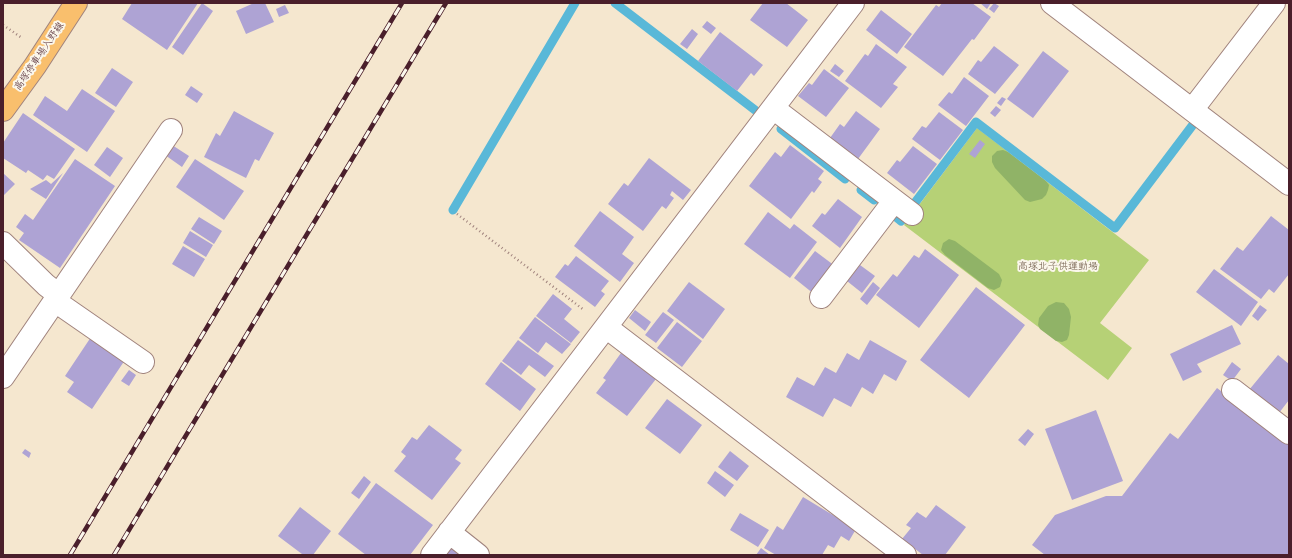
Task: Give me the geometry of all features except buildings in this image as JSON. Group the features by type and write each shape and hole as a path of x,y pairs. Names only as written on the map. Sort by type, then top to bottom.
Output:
{"main road":[{"name":"高塚停車場入野線","path":"3,110 35,66 76,3"}],"street":[{"path":"432,555 853,3"},
{"path":"1052,3 1289,184"},
{"path":"1192,110 1274,3"},
{"path":"773,108 912,214"},
{"path":"3,377 171,130"},
{"path":"821,297 894,201"},
{"path":"3,243 46,285 57,298 143,362"},
{"path":"606,327 905,555"},
{"path":"1233,390 1289,433"},
{"path":"449,532 478,555"}],"path":[{"path":"458,214 606,327"}],"green space":[{"name":"高塚北子供運動場","path":"977,128 1149,260 1100,323 1132,348 1108,380 904,225"},
{"path":"1003,150 1008,152 1046,181 1049,185 1048,190 1042,199 1030,202 1025,200 995,168 992,162 992,156 997,151"},
{"path":"949,239 955,241 999,274 1002,280 1000,287 994,290 988,288 945,255 941,250 943,243"},
{"path":"1056,302 1064,303 1069,309 1071,317 1069,335 1067,340 1062,342 1056,341 1040,329 1038,325 1039,318 1048,306"}],"waterway":[{"path":"453,210 575,3"},
{"path":"615,3 755,110"},
{"path":"914,204 976,122 1115,228 1192,126"},
{"path":"781,129 845,179"},
{"path":"861,190 874,200"},
{"path":"895,216 901,221 903,219"}],"railway":[{"path":"70,555 402,3"},
{"path":"114,555 446,3"}]}
